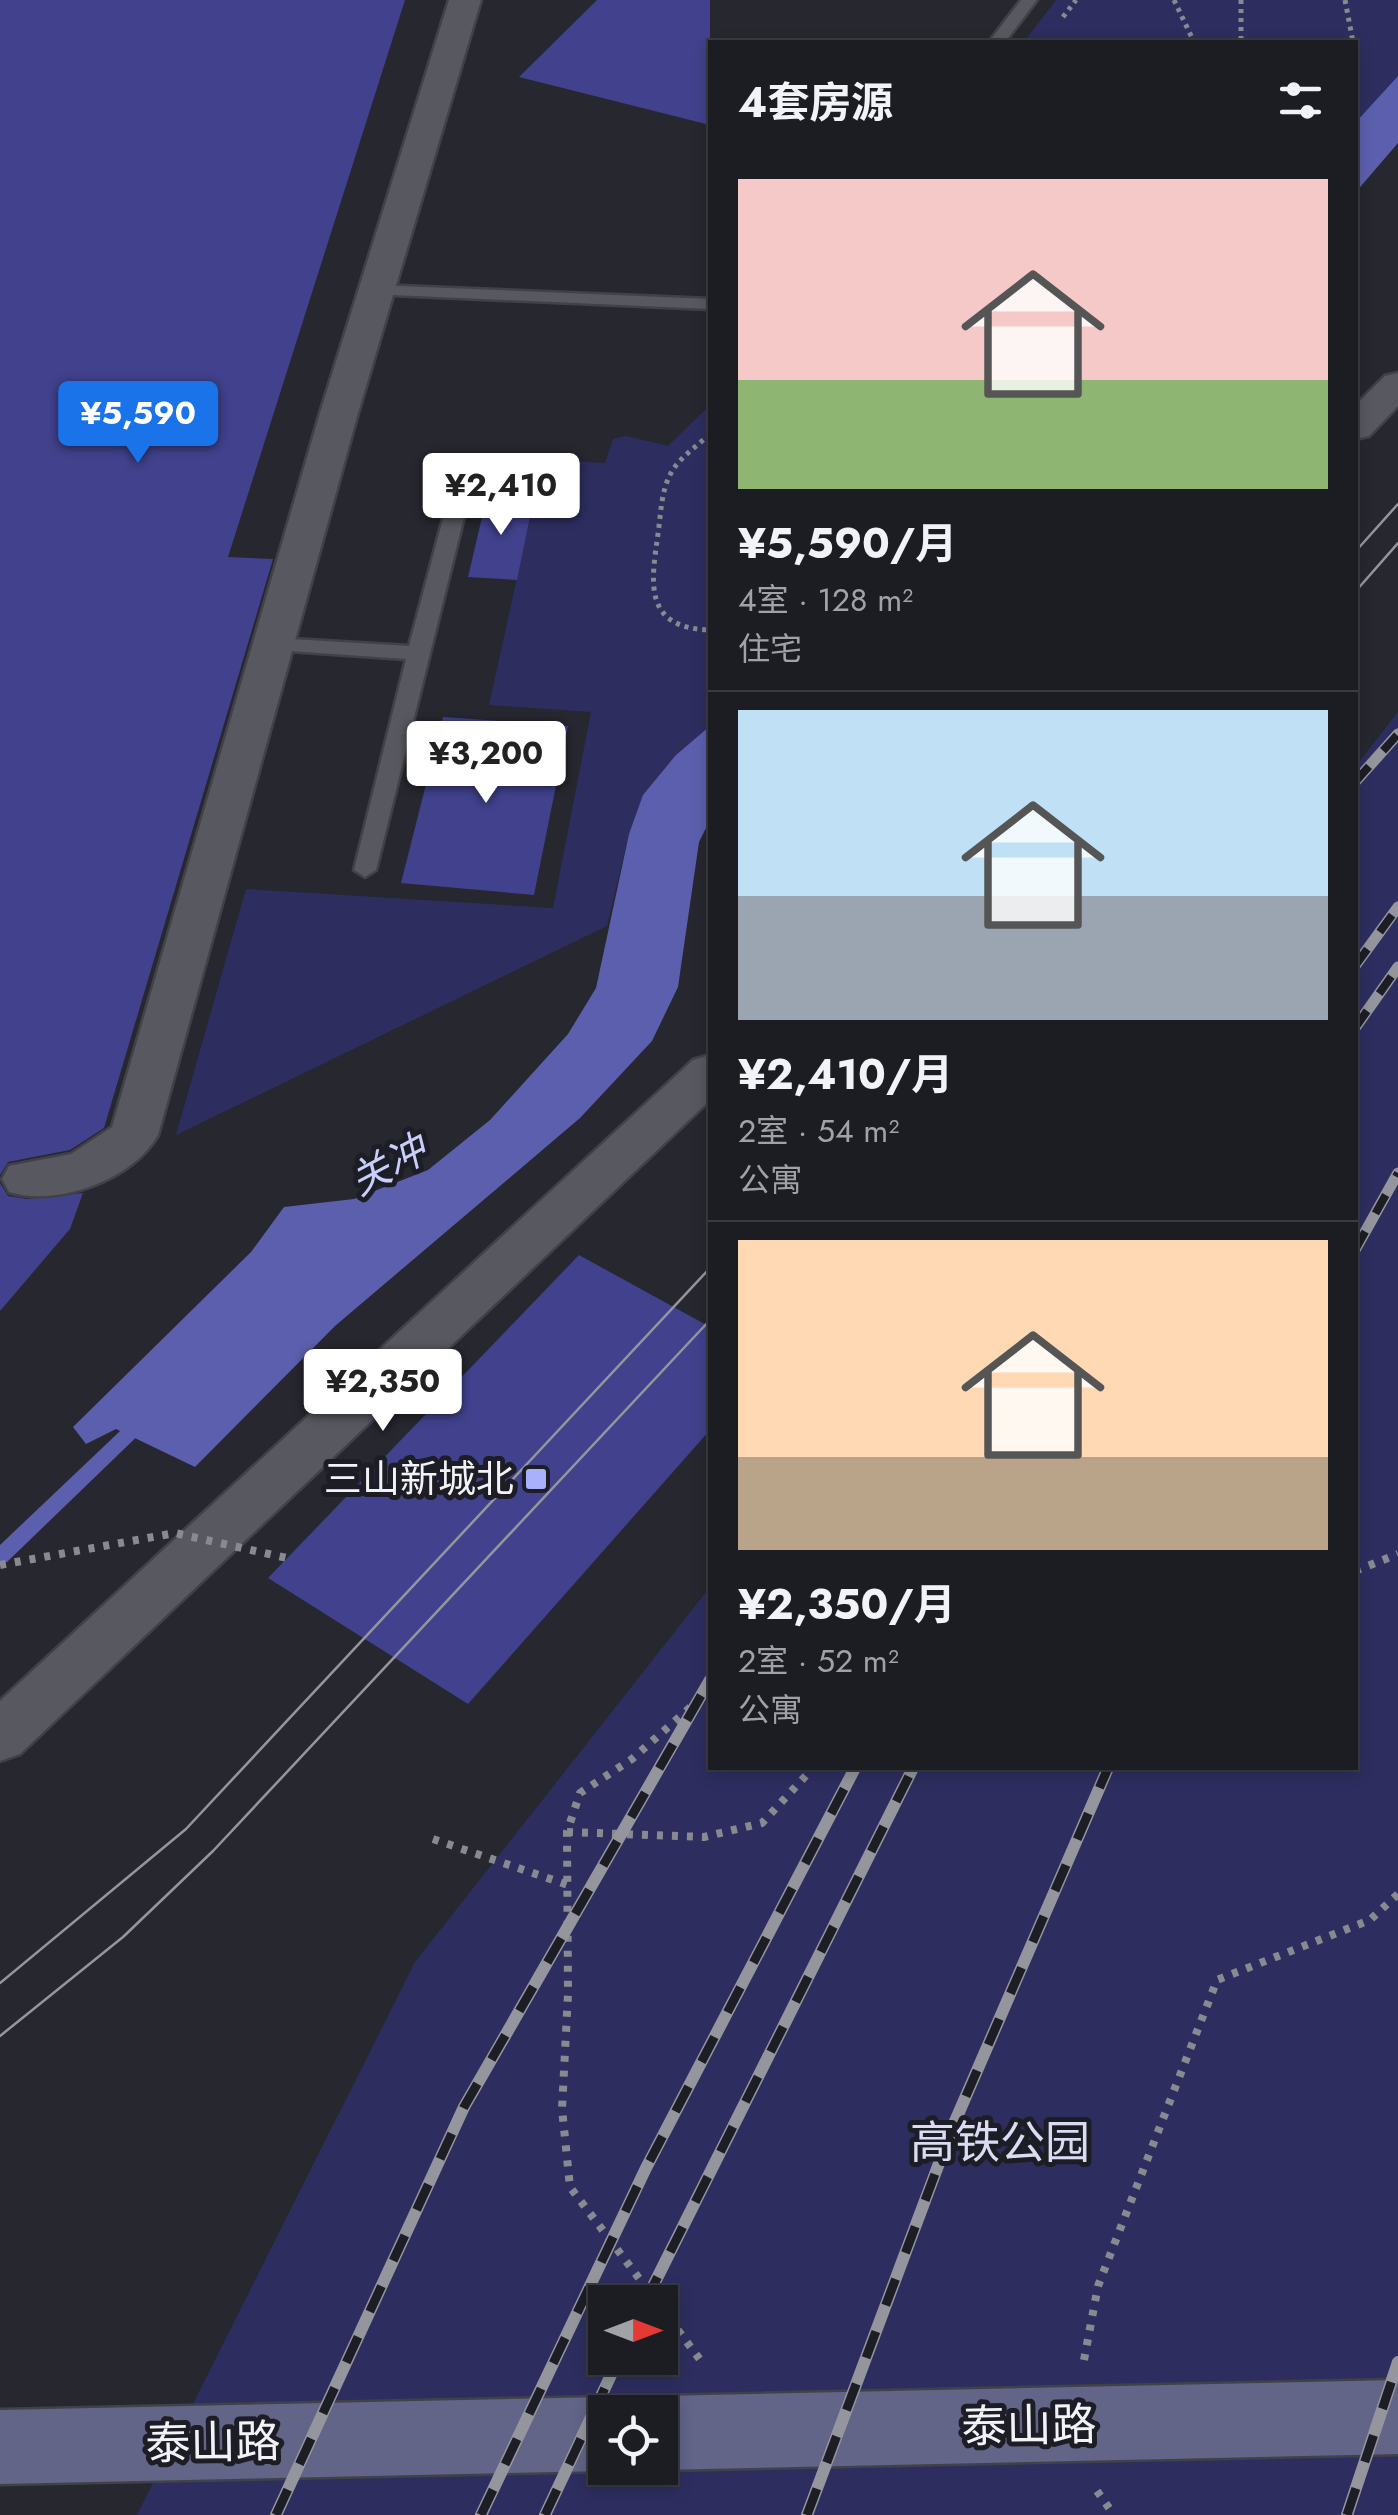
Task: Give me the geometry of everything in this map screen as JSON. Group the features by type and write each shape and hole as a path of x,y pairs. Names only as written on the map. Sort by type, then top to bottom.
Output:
{"main road":[{"name":"泰山路","path":"678,2433 1398,2417"},
{"name":"泰山路","path":"0,2447 588,2434"}],"street":[{"path":"26,1179 74,1172 114,1156 134,1134 376,290 465,0"},
{"path":"1358,425 1398,384"},
{"path":"0,1737 708,1074"}],"lane":[{"path":"999,40 1029,0"},
{"path":"376,290 708,304"},
{"path":"365,870 462,485"},
{"path":"274,644 418,652"}],"path":[{"path":"1174,0 1193,40"},
{"path":"1241,0 1241,40"},
{"path":"1345,0 1352,40"},
{"path":"708,436 674,468 664,487 650,585 653,601 672,622 708,630"},
{"path":"0,1564 4,1567 175,1533 287,1558"},
{"path":"1358,1570 1398,1554"},
{"path":"644,2285 570,2188 562,2109 567,1832 580,1793 632,1759 708,1692"},
{"path":"567,1832 704,1837 762,1824 812,1770"},
{"path":"433,1839 568,1885"},
{"path":"1081,2376 1098,2286 1217,1980 1370,1920 1398,1894"},
{"path":"1086,2474 1114,2515"}],"green space":[{"path":"1056,0 1398,0 1398,76 1358,120 1358,40 1026,40"},
{"path":"708,407 708,728 676,755 629,834 607,926 176,1135 246,889 553,908 591,712 489,705 543,460 605,463 613,439 626,436 668,446"},
{"name":"高铁公园","path":"1398,712 1398,2515 137,2515 415,1962 708,1590 708,1770 1358,1770 1358,763"}],"shaded area":[{"path":"1398,76 1398,143 1358,190 1358,120"},
{"path":"708,728 708,824 699,842 678,987 652,1041 580,1118 335,1326 195,1467 116,1429 86,1444 73,1427 251,1252 284,1207 354,1199 428,1170 490,1120 568,1034 596,988 629,834 643,795 676,755"}],"building":[{"path":"0,0 405,0 228,557 273,559 104,1128 70,1150 8,1162 0,1175"},
{"path":"597,0 710,0 708,124 519,77"},
{"path":"487,496 534,498 517,580 468,577"},
{"path":"443,717 568,726 534,895 401,883"},
{"path":"0,1183 8,1196 27,1199 83,1193 70,1229 0,1311"},
{"path":"579,1255 708,1326 708,1432 468,1704 268,1578"}],"waterway":[{"name":"关冲","path":"0,1557 144,1419"}],"tram line":[{"path":"1358,549 1398,504"},
{"path":"1358,589 1398,543"},
{"path":"0,1983 186,1829 708,1270"},
{"path":"0,2036 123,1937 213,1851 708,1322"}],"railway":[{"path":"1358,779 1398,734"},
{"path":"1358,962 1398,907"},
{"path":"1358,1024 1398,967"},
{"path":"1358,1245 1398,1173"},
{"path":"276,2515 464,2107 708,1683"},
{"path":"481,2515 646,2168 854,1770"},
{"path":"654,2285 912,1770"},
{"path":"807,2515 953,2126 1107,1770"},
{"path":"1347,2515 1398,2362"},
{"path":"545,2515 611,2375"}],"place":[{"name":"三山新城北","path":"536,1479"}]}
